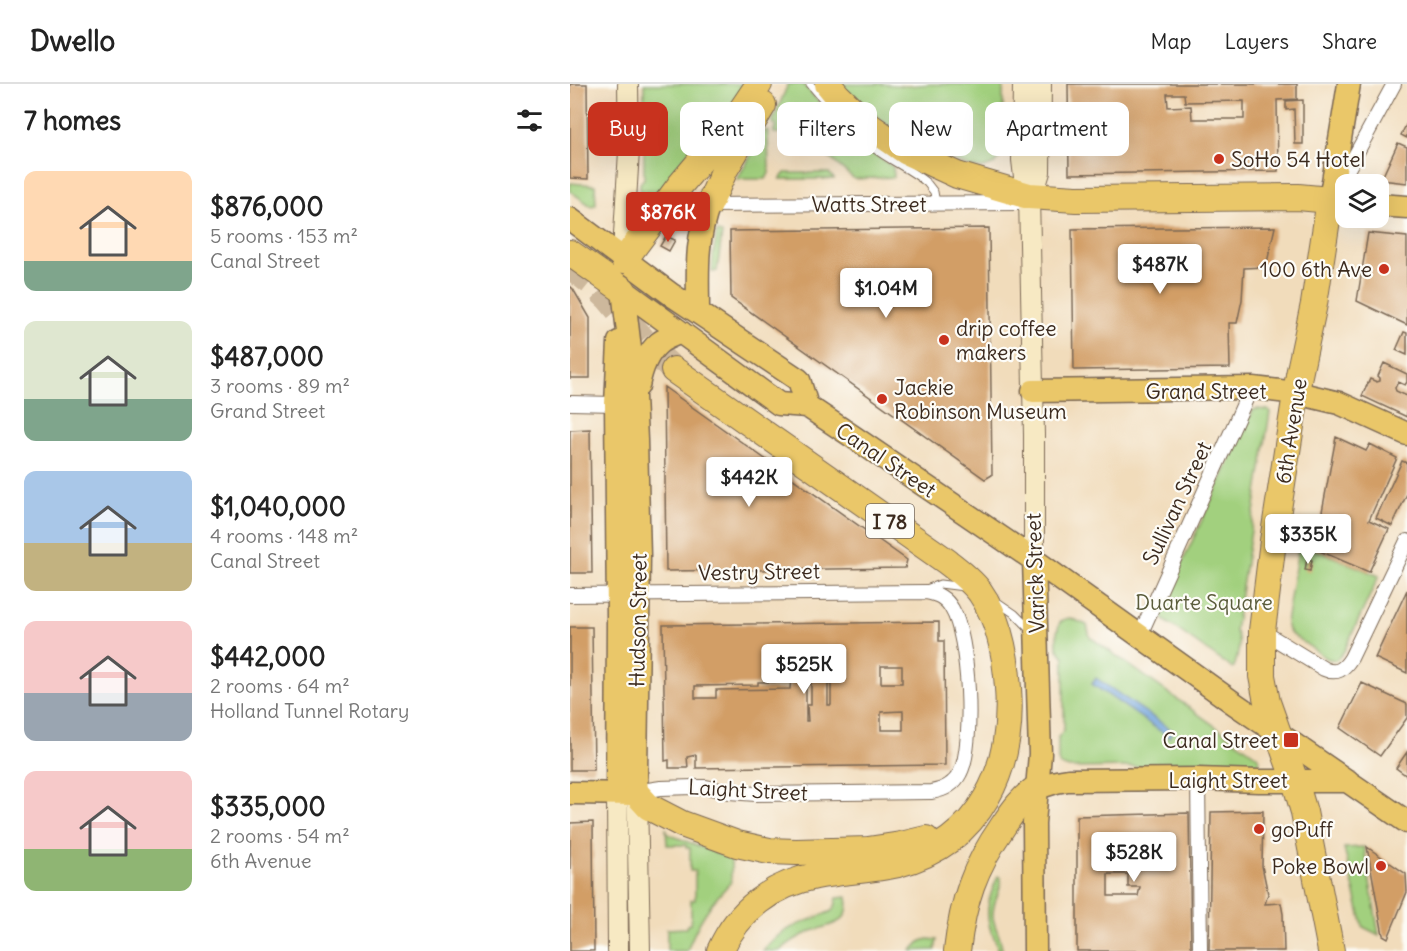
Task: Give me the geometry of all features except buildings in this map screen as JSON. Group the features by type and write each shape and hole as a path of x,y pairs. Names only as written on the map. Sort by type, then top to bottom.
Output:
{"highway":[{"path":"624,260 675,191 734,121 759,84"},
{"path":"709,205 724,169 762,107 771,84"},
{"path":"828,84 868,125 907,152 957,175 1029,200"},
{"name":"Watts Street","path":"1029,200 1298,197 1335,201"},
{"name":"6th Avenue","path":"1330,951 1305,820 1295,781 1267,702 1262,676 1262,631 1273,541 1297,393 1314,304 1335,214"},
{"name":"Canal Street","path":"570,253 623,290"},
{"name":"I 78","path":"675,370 963,575 979,591 991,612 1000,639 1009,702 1004,752 995,782 968,823 942,845 914,859 882,867 816,876 787,884 775,890 744,914 729,933 720,951"},
{"path":"957,951 965,903 978,867 1016,807 1037,788"},
{"path":"627,794 682,824 737,844 769,851 804,852 884,848 935,836 968,823"}],"main road":[{"name":"Hudson Street","path":"618,951 627,794 636,774 628,595 626,404 617,374 629,151 628,84"},
{"name":"Varick Street","path":"1023,84 1022,160 1029,200 1034,560 1040,754 1034,831 1035,951"},
{"name":"Varick Street","path":"1029,200 1039,178 1041,84"},
{"name":"6th Avenue","path":"1341,174 1349,84"},
{"path":"698,310 698,250 703,221 709,205"},
{"path":"1389,206 1407,207"},
{"path":"570,219 672,295 698,310 799,380 807,406"},
{"name":"Canal Street","path":"623,290 779,404 807,406 1034,560 1407,822"},
{"path":"626,404 650,353 660,343 681,332"},
{"name":"Grand Street","path":"1033,392 1251,388 1297,393 1339,403 1407,434"},
{"name":"Laight Street","path":"1037,788 1063,780 1348,781"},
{"name":"Laight Street","path":"570,793 627,794"},
{"name":"Hudson Street","path":"627,794 640,951"}],"street":[{"path":"1347,174 1394,84"},
{"name":"Watts Street","path":"709,205 936,204 1029,200"},
{"name":"Sullivan Street","path":"1140,635 1251,388"},
{"path":"570,403 626,404"},
{"path":"1262,631 1323,669 1335,672 1342,670 1351,658 1407,541"},
{"name":"Vestry Street","path":"570,596 935,593 946,601 955,613 961,634 967,680 968,741 964,763 957,778"},
{"name":"Laight Street","path":"627,794 661,788 694,786 756,794 931,792 947,788 957,778"},
{"path":"1198,779 1200,951"}],"lane":[{"path":"810,84 858,136 927,183 934,192 936,204"},
{"path":"917,592 940,584 962,586 979,591 1016,614 1037,637"}],"green space":[{"path":"644,84 752,84 737,102 680,102 680,156 692,156 641,210 640,183 644,179 644,156 668,156 668,102 644,102"},
{"path":"788,84 803,84 819,102 781,102"},
{"path":"838,84 907,86 1003,84 1003,102 985,102 985,156 1000,156 995,164 984,168 970,167 945,156 973,156 973,102 889,102 889,126 877,116 877,102 860,102"},
{"path":"777,111 777,133 774,133 776,125 772,123"},
{"path":"768,131 769,173 766,179 737,179 751,156 765,156 765,132"},
{"path":"827,156 877,156 893,167 894,177 854,179"},
{"path":"785,173 829,173 834,179 780,179"},
{"path":"570,183 595,185 596,205 591,206 570,191"},
{"path":"717,232 722,233 717,271 712,272 713,256"},
{"name":"Duarte Square","path":"1253,410 1270,412 1235,631 1239,644 1238,653 1232,668 1160,615 1161,608"},
{"path":"1299,543 1379,576 1344,651 1336,660 1328,659 1288,630 1286,623"},
{"path":"1070,618 1087,625 1090,637 1257,756 1259,763 1069,768 1060,765 1058,737 1064,730 1064,657 1057,648 1057,632 1060,622"},
{"path":"666,828 668,834 731,859 731,882 705,914 687,951 667,951 667,929 686,928 691,924 691,900 695,900 695,871 690,871 690,848 686,848 686,845 667,845"},
{"path":"1364,847 1379,935 1363,927 1344,848"},
{"path":"998,876 1001,878 1001,883 993,917 1002,951 997,951 988,921 988,907"},
{"path":"847,897 846,913 839,922 803,935 780,951 763,951 777,936 832,911 837,898"},
{"path":"937,940 935,950 911,951 921,941"}],"water":[{"path":"1096,678 1173,731 1169,737 1092,684"}],"tunnel":[{"path":"570,266 608,298 650,348 674,370"}],"place":[{"name":"SoHo 54 Hotel","path":"1219,159"},
{"name":"100 6th Ave","path":"1384,269"},
{"name":"drip coffee makers","path":"944,340"},
{"name":"Jackie Robinson Museum","path":"882,399"},
{"name":"Canal Street","path":"1291,740"},
{"name":"goPuff","path":"1259,829"},
{"name":"Poke Bowl","path":"1381,866"}]}
